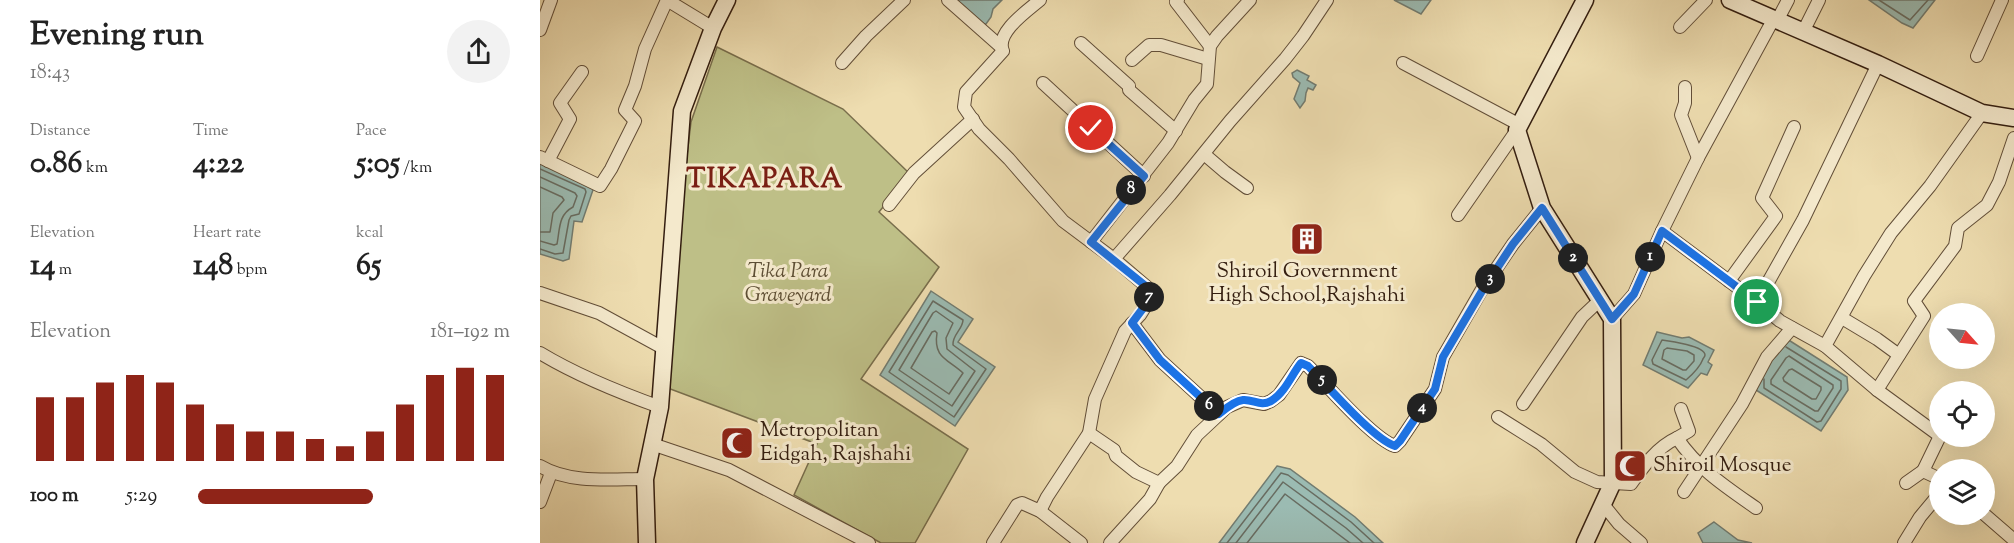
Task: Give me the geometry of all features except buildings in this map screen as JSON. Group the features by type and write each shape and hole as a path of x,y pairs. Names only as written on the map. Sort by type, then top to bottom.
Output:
{"main road":[{"path":"646,543 645,479 660,407 682,111 713,28 727,0"},
{"path":"1585,0 1518,128 1542,208 1612,319 1613,482 1585,543"},
{"path":"1730,0 1878,64 1982,113 2014,118"}],"street":[{"path":"540,30 551,0"},
{"path":"582,72 560,103 570,119 544,159 600,186 635,121 625,110 635,86 645,49 667,0 713,28"},
{"path":"842,63 866,36 904,0"},
{"path":"948,0 1003,51 966,92 964,107 972,119 1063,221 1147,287 1150,299 1125,331 1095,399 1089,434 1040,511"},
{"path":"1000,46 1003,36 1040,0"},
{"path":"1178,0 1176,2 1209,53"},
{"path":"1091,242 1144,176 1207,84 1209,53 1217,36 1250,0"},
{"path":"1114,259 1297,44 1327,0"},
{"path":"1680,27 1706,0"},
{"path":"1612,319 1634,294 1698,158 1788,0"},
{"path":"1803,32 1819,0"},
{"path":"1977,56 2002,0"},
{"path":"1081,43 1129,86 1129,90 1176,131"},
{"path":"1132,60 1149,45 1209,53"},
{"path":"1403,63 1518,128 1458,215"},
{"path":"1757,302 1803,220 1878,64"},
{"path":"1043,83 1144,176"},
{"path":"1685,87 1685,103 1681,115 1698,158"},
{"path":"1825,346 1891,233 1930,186 1982,113"},
{"path":"889,205 914,173 972,119"},
{"path":"1729,280 1776,216 1762,198 1794,127"},
{"path":"1876,390 1924,316 1914,301 1955,246 1958,228 1987,205 2000,182 2014,138"},
{"path":"1204,154 1247,188"},
{"path":"1110,543 1150,499 1159,483 1177,466 1197,435 1219,414 1227,407 1243,400 1264,404 1271,401 1279,395 1301,363 1308,366 1373,432 1388,444 1395,446 1435,389 1443,357 1482,291 1513,244 1542,208"},
{"path":"1662,231 1780,321 1825,346 1876,390 1929,428"},
{"path":"540,293 599,313 663,348"},
{"path":"1523,404 1582,317 1600,300"},
{"path":"1842,318 1899,355"},
{"path":"1132,323 1160,360 1219,414"},
{"path":"1684,492 1742,404 1767,357 1792,328"},
{"path":"540,353 568,370 660,407"},
{"path":"1498,417 1541,444 1575,472 1597,482 1631,484 1648,460 1672,440 1689,431 1681,409"},
{"path":"1089,434 1114,450 1116,456 1136,472 1159,483"},
{"path":"1677,438 1687,453 1710,476 1756,508"},
{"path":"651,444 729,470 869,543"},
{"path":"1906,483 1923,471 1935,447"},
{"path":"540,466 551,473 578,478 645,479"},
{"path":"1923,471 1929,473"},
{"path":"540,502 551,473"},
{"path":"993,543 1017,505 1022,503 1040,511 1081,543"},
{"path":"1602,503 1619,524 1641,543"},
{"path":"1904,543 1929,506"},
{"path":"1995,524 2014,540"}],"green space":[{"name":"Tika Para Graveyard","path":"717,47 843,109 910,174 879,212 939,267 861,379 968,449 915,543 881,543 794,495 817,444 665,387 691,122"}],"water":[{"path":"947,0 1002,0 993,9 986,24 980,24"},
{"path":"1394,0 1431,0 1421,14"},
{"path":"1869,0 1935,0 1913,28"},
{"path":"1297,70 1309,76 1307,80 1316,85 1313,90 1308,88 1305,101 1300,108 1294,99 1300,83 1292,73"},
{"path":"540,162 594,187 582,222 574,221 569,259 563,261 540,254"},
{"path":"931,291 973,319 958,342 995,367 955,426 880,375"},
{"path":"1657,332 1682,338 1689,337 1714,350 1708,362 1712,365 1707,375 1701,373 1688,388 1643,365"},
{"path":"1787,339 1847,377 1848,390 1821,431 1756,390 1758,375"},
{"path":"1277,466 1290,469 1355,517 1383,543 1219,543"},
{"path":"1714,522 1738,540 1752,543 1703,543 1698,533"}],"place":[{"name":"Shiroil Government High School,Rajshahi","path":"1307,239"},
{"name":"Metropolitan Eidgah, Rajshahi","path":"737,443"},
{"name":"Shiroil Mosque","path":"1630,466"}],"district":[{"name":"TIKAPARA","path":"765,180"}],"route":[{"path":"1091,128 1144,176 1091,242 1147,287 1150,299 1132,323 1160,360 1219,414 1227,407 1243,400 1264,404 1271,401 1279,395 1301,363 1308,366 1373,432 1388,444 1395,446 1435,389 1443,357 1482,291 1513,244 1542,208 1612,319 1634,294 1662,231 1757,302"}]}
